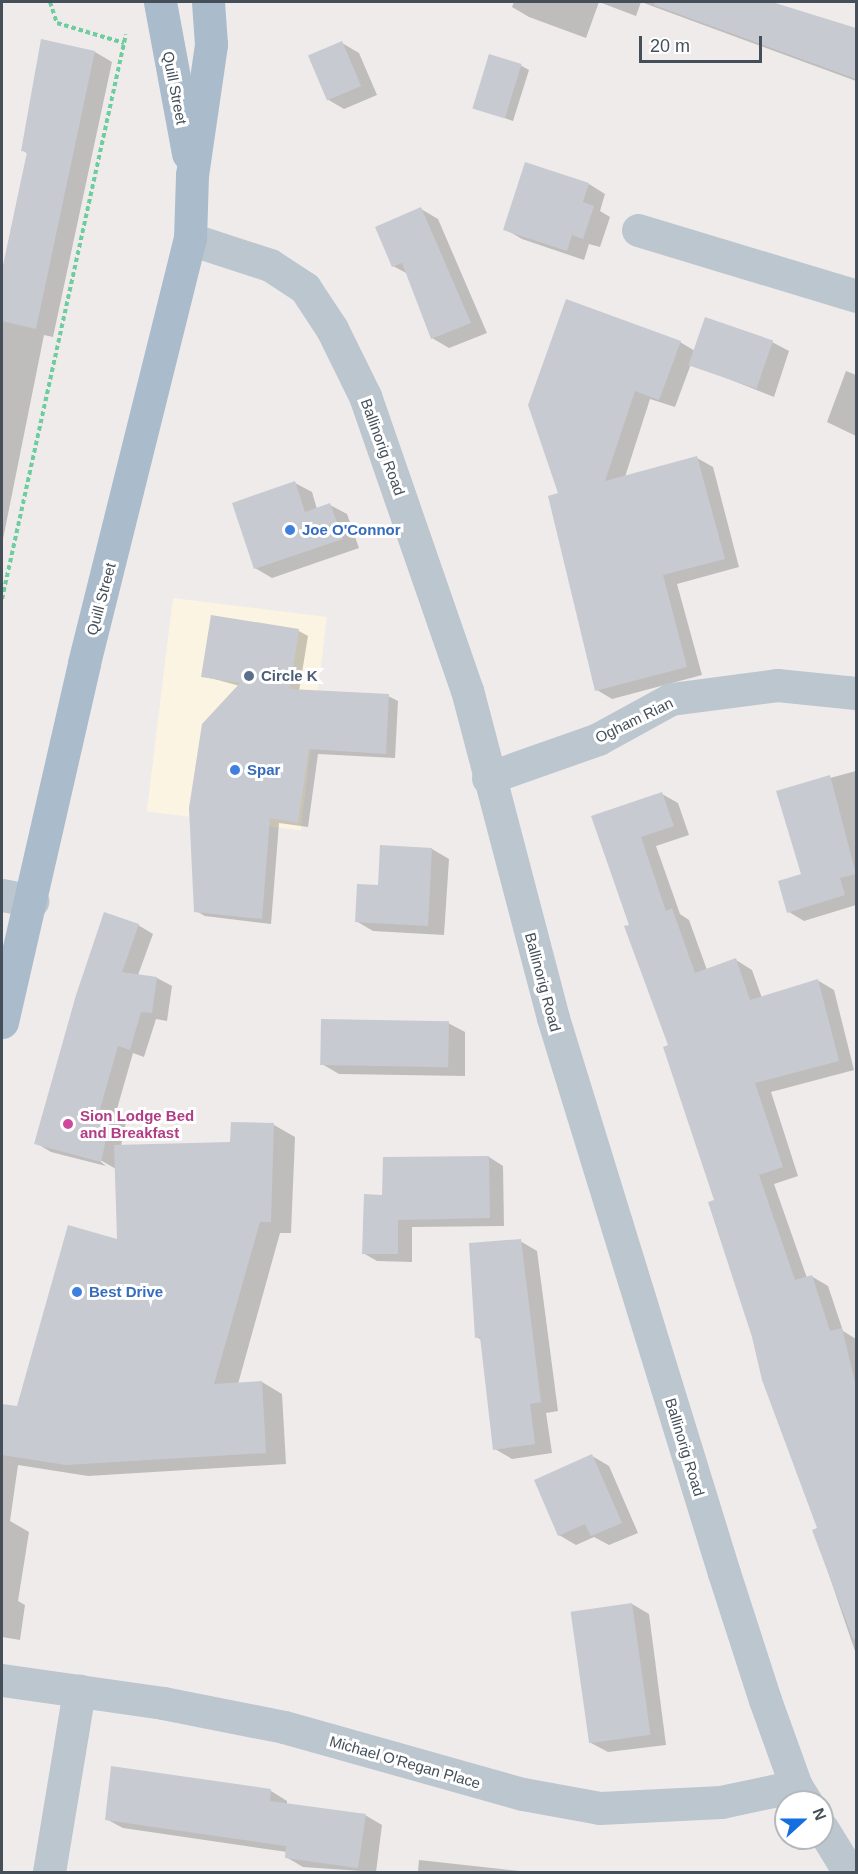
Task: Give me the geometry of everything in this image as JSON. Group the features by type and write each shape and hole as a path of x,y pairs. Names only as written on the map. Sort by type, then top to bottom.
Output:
{"main road":[{"name":"Quill Street","path":"160,2 192,175"},
{"name":"Quill Street","path":"2,1022 16,898 84,663 190,239 192,175 211,44 208,2"}],"street":[{"path":"638,230 856,296"},
{"name":"Ballinorig Road","path":"190,239 270,265 305,288 332,329 365,396 423,559 466,690 552,1018 724,1573 800,1790"},
{"name":"Ogham Rian","path":"488,778 598,739 671,699 777,686 856,693"},
{"name":"Michael O'Regan Place","path":"6,1678 284,1727 523,1794 600,1808 721,1802 774,1797"},
{"path":"49,1872 79,1690"},
{"path":"834,1848 849,1872"}],"path":[{"path":"50,2 57,23 124,43"},
{"path":"2,598 128,24"}],"shaded area":[{"path":"173,598 327,617 301,830 147,811"}],"building":[{"path":"655,2 772,2 856,28 856,79 654,5"},
{"path":"41,39 95,51 36,329 2,321 2,270 27,152 21,151"},
{"path":"342,41 361,86 327,101 308,55"},
{"path":"489,54 522,64 505,118 472,109"},
{"path":"525,162 589,183 583,202 594,206 583,239 572,235 567,251 503,230"},
{"path":"421,207 471,323 431,339 402,263 392,267 375,227"},
{"path":"566,299 681,341 659,400 635,391 605,481 697,456 725,559 663,575 687,667 595,691 548,496 558,493 528,405"},
{"path":"705,317 773,340 756,389 688,365"},
{"name":"Joe O'Connor","path":"295,481 305,512 330,503 343,539 254,569 232,503"},
{"path":"211,615 299,629 290,689 389,694 386,754 309,749 298,823 270,818 262,919 194,912 189,808 202,724 240,683 201,677"},
{"path":"830,775 856,874 840,878 845,895 787,913 778,881 801,874 776,791"},
{"path":"662,792 674,826 641,837 666,911 672,908 695,973 736,958 750,1000 818,979 839,1061 755,1083 783,1167 759,1175 795,1280 812,1275 830,1331 842,1328 856,1386 856,1639 853,1639 812,1530 817,1528 762,1380 752,1337 708,1202 714,1200 663,1047 668,1045 624,926 629,925 591,816"},
{"path":"380,845 432,848 428,926 355,922 357,884 378,885"},
{"path":"104,912 139,924 122,972 157,977 152,1013 141,1012 130,1050 118,1046 100,1109 112,1112 101,1162 34,1144 76,995"},
{"path":"321,1019 449,1021 448,1067 320,1065"},
{"path":"231,1122 274,1123 271,1222 260,1222 214,1384 262,1381 266,1453 66,1465 2,1455 2,1404 17,1406 68,1225 117,1239 114,1145 230,1142"},
{"path":"489,1156 490,1218 398,1220 398,1254 362,1254 364,1194 382,1195 383,1157"},
{"path":"521,1239 541,1402 530,1404 535,1444 493,1450 480,1337 475,1338 469,1243"},
{"path":"592,1454 622,1523 591,1536 585,1524 558,1536 534,1480"},
{"path":"632,1603 651,1735 589,1743 571,1612"},
{"path":"111,1766 271,1789 270,1801 366,1814 358,1868 285,1858 286,1846 105,1820"}],"place":[{"name":"Joe O'Connor","path":"290,530"},
{"name":"Circle K","path":"249,676"},
{"name":"Spar","path":"235,770"},
{"name":"Sion Lodge Bed and Breakfast","path":"68,1124"},
{"name":"Best Drive","path":"77,1292"}]}
